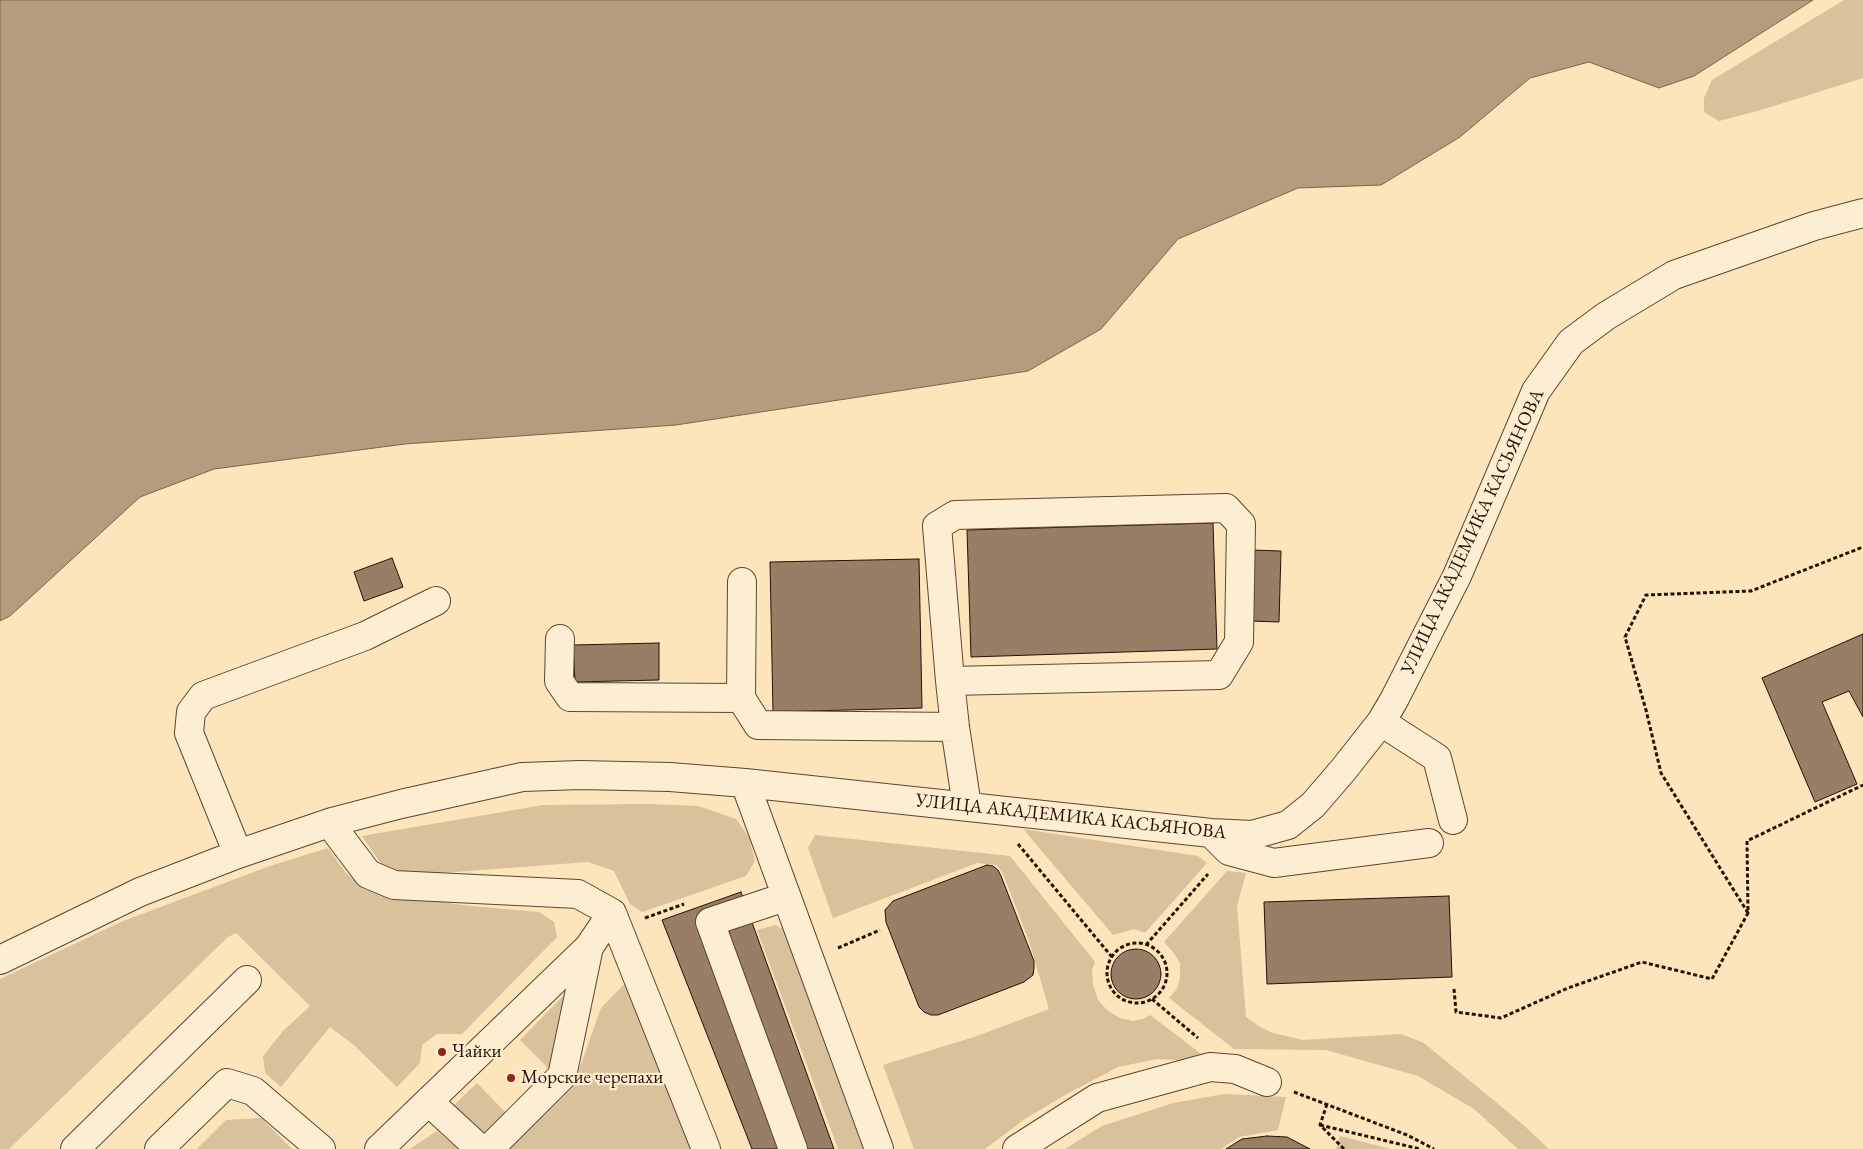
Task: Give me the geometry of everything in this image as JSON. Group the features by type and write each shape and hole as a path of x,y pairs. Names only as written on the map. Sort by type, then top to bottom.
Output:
{"street":[{"name":"УЛИЦА АКАДЕМИКА КАСЬЯНОВА","path":"0,960 140,892 238,854 332,822 401,804 522,777 670,777 745,783 978,807 1220,842 1288,825 1313,805 1382,722 1457,576 1536,391 1571,342 1606,316 1674,275 1814,226 1863,213"},
{"path":"950,681 1219,675 1239,642 1241,524 1226,508 955,515 937,526 950,681 955,727 978,807"},
{"path":"742,582 741,698 758,725 955,727"},
{"path":"238,854 189,733 191,712 203,696 365,636 436,601"},
{"path":"560,639 559,681 570,697 741,698"},
{"path":"1382,722 1437,758 1452,820"},
{"path":"745,783 785,897 879,1149"},
{"path":"332,822 337,833 368,874 394,885 578,894 612,913 706,1149"},
{"path":"1220,842 1274,864 1429,842"},
{"path":"785,897 710,922 793,1149"},
{"path":"379,1149 589,947 612,913"},
{"path":"488,1149 562,1076 589,947"},
{"path":"75,1149 247,980"},
{"path":"1017,1149 1097,1098 1210,1067 1235,1069 1267,1082"},
{"path":"159,1149 227,1083 253,1090 321,1149"},
{"path":"429,1102 480,1149"}],"path":[{"path":"1748,913 1661,773 1646,710 1625,637 1646,596 1751,591 1863,547"},
{"path":"1454,989 1456,1012 1501,1018 1568,988 1642,962 1712,979 1748,913 1747,841 1863,785"},
{"path":"978,807 1112,957"},
{"path":"1146,945 1220,842"},
{"path":"1126,945 1146,945 1155,950 1166,965 1164,985 1159,993 1152,1000 1142,1003 1132,1003 1123,1000 1115,994 1107,976 1108,966 1112,957 1126,945"},
{"path":"1152,1000 1235,1069"},
{"path":"1267,1082 1407,1135 1434,1149"},
{"path":"1320,1125 1327,1104"},
{"path":"1320,1125 1344,1149"},
{"path":"1320,1125 1420,1149"}],"shaded area":[{"path":"0,0 1813,0 1694,76 1659,88 1589,62 1530,78 1460,137 1381,185 1298,188 1178,239 1101,329 1028,371 676,425 405,444 214,469 140,497 10,616 0,621"},
{"path":"1844,0 1863,0 1863,78 1719,121 1704,112 1704,98 1712,80"},
{"path":"647,804 698,806 736,819 749,837 755,861 746,876 642,912 630,904 614,871 588,862 415,875 386,871 362,836 543,805"},
{"path":"1023,829 1198,856 1207,863 1145,933 1134,929 1113,935"},
{"path":"815,835 1010,856 1095,962 1092,970 1093,984 1098,1000 1108,1011 1120,1018 1133,1021 1150,1015 1208,1059 1195,1061 1157,1059 1118,1067 1025,1119 985,1149 914,1149 883,1065 974,1037 1049,1009 1029,941 1003,874 997,865 977,863 833,918 808,848"},
{"path":"328,848 345,872 366,890 471,906 539,912 554,922 557,937 462,1034 437,1034 422,1045 420,1063 397,1087 355,1046 330,1027 281,1087 265,1073 263,1056 283,1031 310,1006 236,933 228,937 9,1149 0,1149 0,979 123,921 270,866"},
{"path":"1227,871 1246,873 1237,906 1246,1017 1273,1033 1303,1040 1401,1034 1424,1043 1520,1122 1549,1149 1518,1149 1474,1109 1418,1076 1326,1050 1234,1049 1169,998 1177,989 1180,978 1180,963 1164,942"},
{"path":"775,925 785,930 865,1149 838,1149 757,930"},
{"path":"629,979 698,1149 509,1149 575,1081 601,1008"},
{"path":"568,991 550,1070 520,1040"},
{"path":"477,1083 508,1115 482,1140 450,1109"},
{"path":"1224,1094 1286,1097 1278,1130 1239,1137 1221,1149 1065,1149 1102,1126 1173,1103"},
{"path":"261,1118 292,1149 197,1149 226,1120"},
{"path":"437,1131 458,1149 410,1149"},
{"path":"1340,1136 1391,1149 1336,1149"}],"building":[{"path":"1213,523 1217,649 971,657 967,530"},
{"path":"1252,550 1281,551 1279,622 1249,621"},
{"path":"392,558 403,587 364,601 354,572"},
{"path":"919,559 922,708 773,712 770,562"},
{"path":"1863,634 1863,717 1849,691 1822,702 1857,784 1815,802 1762,678"},
{"path":"659,643 659,680 575,682 573,645"},
{"path":"987,865 993,866 1001,876 1034,961 1033,975 1024,982 938,1015 931,1015 919,1007 886,922 885,910 893,901"},
{"path":"741,892 834,1149 752,1149 662,920"},
{"path":"1449,896 1452,977 1267,984 1264,902"},
{"path":"1136,949 1145,951 1156,960 1161,974 1159,983 1150,994 1136,999 1127,997 1116,988 1111,974 1113,965 1122,954"},
{"path":"1267,1136 1287,1137 1310,1149 1226,1149 1242,1139"}],"place":[{"name":"Чайки","path":"442,1052"},
{"name":"Морские черепахи","path":"511,1078"}]}
